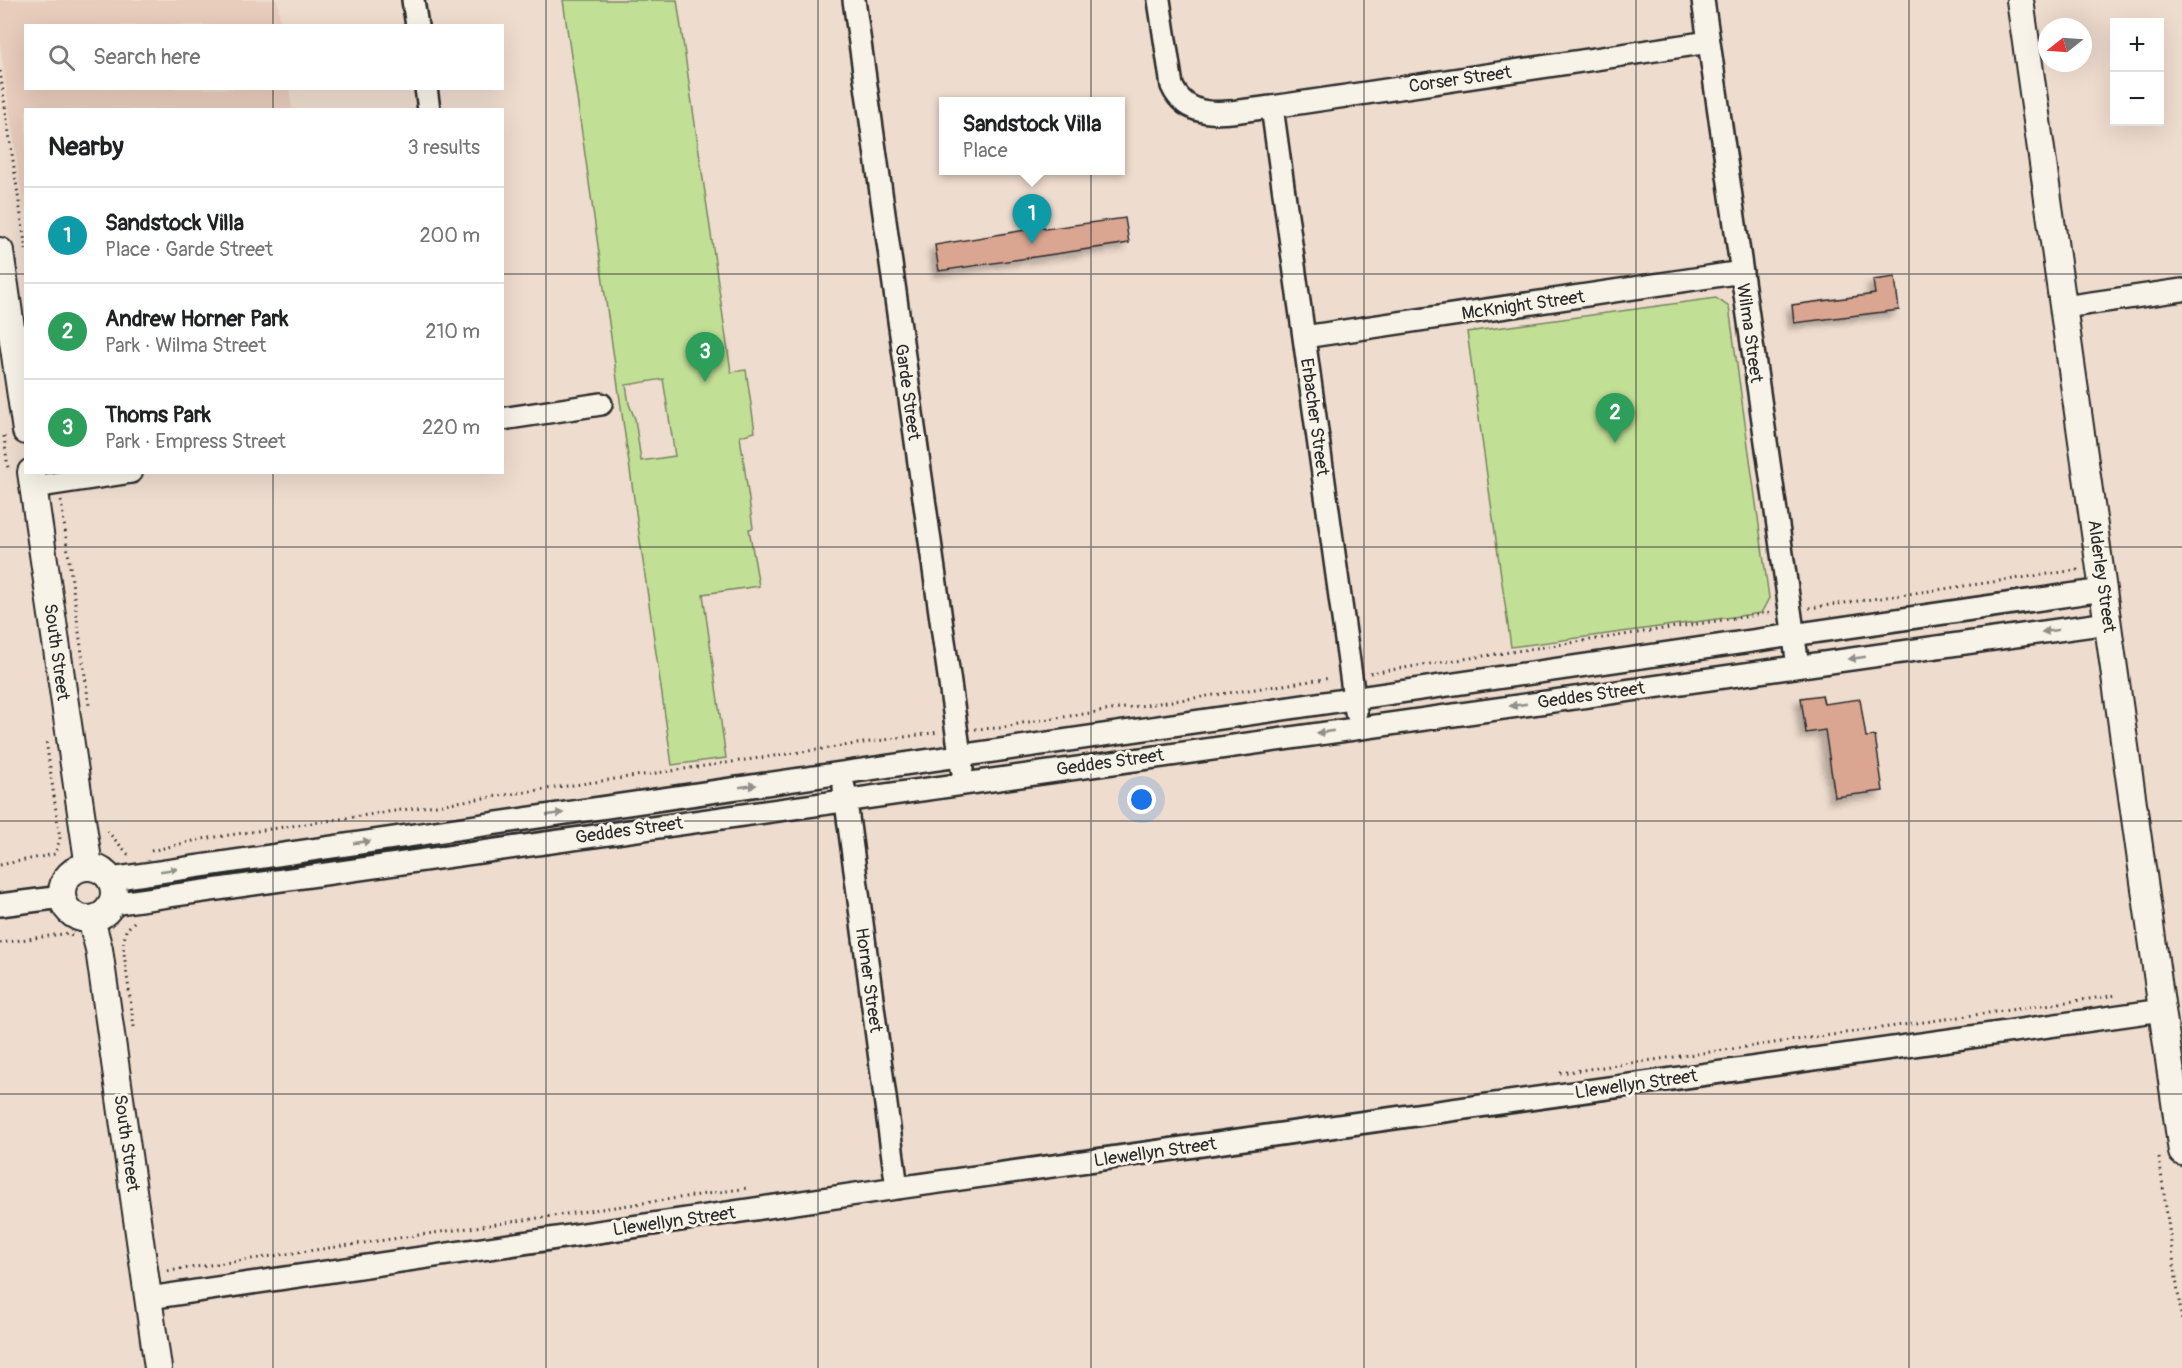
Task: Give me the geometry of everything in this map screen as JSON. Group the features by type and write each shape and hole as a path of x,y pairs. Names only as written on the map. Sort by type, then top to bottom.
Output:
{"street":[{"path":"413,0 417,24"},
{"name":"Garde Street","path":"854,0 964,783"},
{"name":"Corser Street","path":"1159,0 1170,78 1176,96 1194,110 1202,113 1272,107 1709,42"},
{"name":"Wilma Street","path":"1703,0 1798,666"},
{"name":"Alderley Street","path":"2020,0 2182,1152"},
{"path":"426,90 429,108"},
{"name":"Erbacher Street","path":"1272,107 1358,727"},
{"path":"0,251 24,417"},
{"name":"McKnight Street","path":"1304,337 1742,272"},
{"path":"2064,306 2182,290"},
{"path":"504,418 601,404"},
{"path":"32,480 59,483 118,474"},
{"name":"South Street","path":"32,480 100,873"},
{"name":"Geddes Street","path":"100,873 397,837 2103,590"},
{"name":"Geddes Street","path":"112,904 2108,622"},
{"name":"Horner Street","path":"842,772 897,1188"},
{"path":"397,837 400,863"},
{"path":"75,869 100,873 115,896 104,915 84,920 67,909 62,897 62,889 69,874 75,869"},
{"path":"0,906 62,897"},
{"name":"South Street","path":"91,919 99,949 158,1368"},
{"name":"Llewellyn Street","path":"148,1298 897,1188 2162,1010"}],"path":[{"path":"0,71 24,236"},
{"path":"59,483 91,716"},
{"path":"147,852 214,837 957,730 1001,728 1022,723 1790,610 2077,570"},
{"path":"105,820 107,832 128,854 134,855"},
{"path":"0,865 55,854 60,839"},
{"path":"0,943 69,933 75,939"}],"shaded area":[{"path":"0,0 277,0 281,24 24,24 24,90 289,90 292,108 24,108 24,212 0,43"}],"green space":[{"path":"563,0 677,0 731,372 746,370 755,432 740,436 753,528 749,529 759,586 703,594 726,758 672,765","holes":["663,379 675,456 641,461 635,419 629,404 626,385"]},
{"path":"1716,298 1729,307 1769,598 1761,613 1511,647 1467,332"}],"building":[{"path":"1125,218 1129,243 939,271 935,245 1044,227 1045,229"},
{"path":"1895,277 1899,310 1794,323 1792,305 1875,294 1873,280"},
{"path":"1822,695 1824,704 1860,699 1866,737 1875,736 1883,791 1835,797 1825,730 1806,733 1801,698"}],"place":[{"name":"Sandstock Villa","path":"1032,244"},
{"name":"Thoms Park","path":"705,382"},
{"name":"Andrew Horner Park","path":"1615,443"}]}
